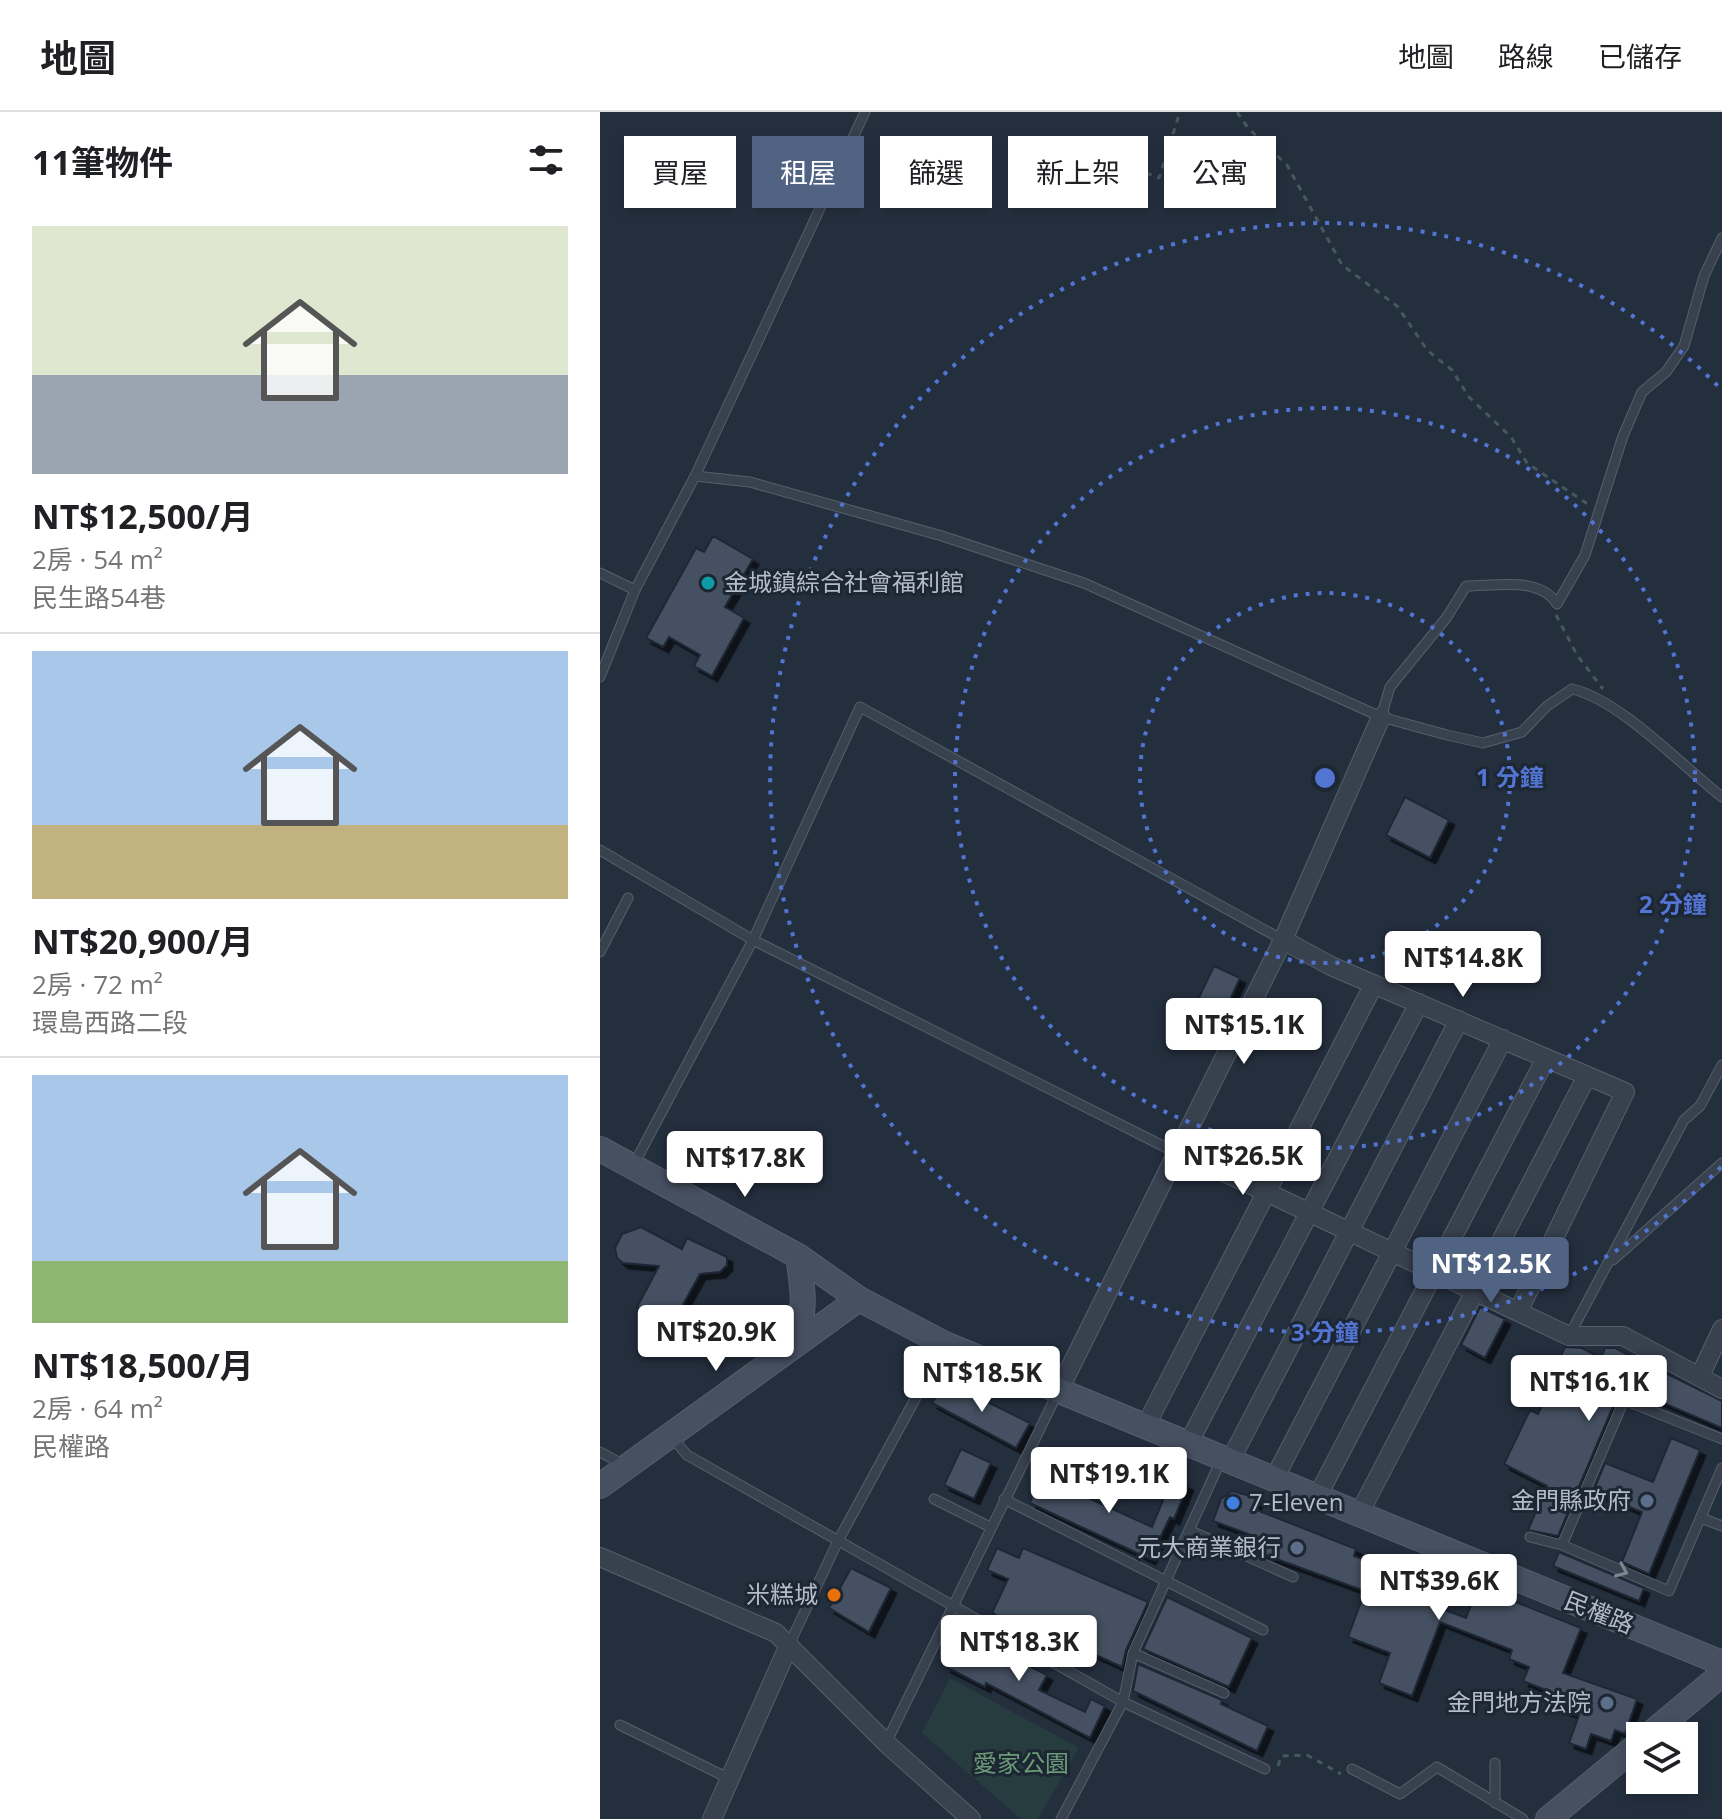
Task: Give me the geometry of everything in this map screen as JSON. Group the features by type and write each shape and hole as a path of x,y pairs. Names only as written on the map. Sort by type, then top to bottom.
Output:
{"main road":[{"name":"民權路","path":"600,1149 798,1256 859,1299 945,1344 1722,1663"},
{"path":"794,1344 803,1322 806,1302 798,1256"},
{"path":"600,1486 859,1299"},
{"path":"1665,1722 1722,1674"},
{"path":"1548,1819 1626,1755"}],"street":[{"path":"1058,1392 1283,940 1381,717"},
{"path":"1283,940 1374,984 1625,1092 1518,1312"},
{"path":"1145,1427 1374,984"},
{"path":"1188,1444 1419,1003"},
{"path":"1226,1460 1352,1232 1459,1020"},
{"path":"1274,1479 1503,1039"},
{"path":"1317,1497 1546,1058"},
{"path":"1359,1514 1587,1076"},
{"path":"1177,1153 1352,1232 1569,1336 1623,1336 1722,1389"},
{"path":"1700,1376 1722,1329"},
{"path":"600,1557 776,1633 886,1743 971,1819"},
{"path":"712,1819 789,1645"}],"lane":[{"path":"600,677 635,590 695,476 865,112"},
{"path":"1381,717 1390,687 1447,617 1466,586 1534,586 1551,594 1557,604 1585,555 1623,436 1642,392 1666,372 1684,346 1704,276 1722,238"},
{"path":"695,476 750,482 942,536 1084,583 1381,717 1483,743 1522,732 1547,706 1572,689 1591,694 1620,711 1722,797"},
{"path":"600,573 635,590"},
{"path":"633,1166 753,940 860,707 1283,940"},
{"path":"600,850 753,940 1177,1153"},
{"path":"600,952 628,898"},
{"path":"1569,1336 1684,1120 1700,1106 1722,1065"},
{"path":"1607,1264 1722,1163"},
{"path":"789,1645 838,1541 945,1344"},
{"path":"886,1743 1058,1392"},
{"path":"1562,1545 1624,1400 1653,1416 1722,1439"},
{"path":"671,1436 687,1455 1123,1702 1265,1769"},
{"path":"600,1452 629,1467"},
{"path":"1061,1819 1123,1702 1133,1653 1189,1530 1226,1460"},
{"path":"1530,1537 1562,1545 1669,1591 1690,1556 1701,1518 1719,1485 1722,1468"},
{"path":"934,1499 990,1527"},
{"path":"1004,1499 1263,1630"},
{"path":"1701,1518 1722,1526"},
{"path":"1189,1530 1293,1577"},
{"path":"1133,1653 1224,1693"},
{"path":"620,1725 730,1779"},
{"path":"1495,1763 1495,1803"},
{"path":"1352,1769 1400,1794 1437,1767 1523,1819"}],"path":[{"path":"1148,174 1159,178 1180,112"},
{"path":"1237,112 1248,128 1287,165 1342,265 1397,306 1428,351 1452,370 1469,397 1511,437 1527,463 1599,514"},
{"path":"1557,604 1555,614 1564,633 1620,711"},
{"path":"1265,1769 1276,1773 1281,1756 1307,1755 1345,1777 1352,1769"}],"green space":[{"name":"愛家公園","path":"950,1678 1079,1748 1038,1819 1021,1819 922,1733"}],"building":[{"name":"金城鎮綜合社會福利館","path":"713,536 753,559 725,607 744,618 712,676 694,666 700,655 669,637 663,647 646,638 696,548 704,552"},
{"path":"1405,797 1449,820 1430,858 1386,835"},
{"path":"1214,966 1240,978 1220,1021 1194,1008"},
{"path":"641,1227 682,1249 687,1238 727,1257 727,1265 720,1272 700,1274 671,1326 637,1307 659,1266 623,1263 617,1258 615,1248 622,1234"},
{"path":"1480,1307 1505,1319 1485,1358 1461,1345"},
{"name":"金門縣政府","path":"1565,1347 1582,1348 1601,1358 1605,1348 1615,1348 1722,1401 1722,1428 1622,1385 1558,1536 1528,1530 1547,1486 1504,1464 1530,1410 1538,1414 1562,1366 1557,1363"},
{"path":"945,1381 1030,1423 1016,1448 932,1403"},
{"name":"金門縣政府","path":"1671,1438 1700,1450 1649,1574 1622,1562 1642,1512 1593,1492 1605,1463 1653,1482"},
{"path":"961,1449 991,1463 974,1499 944,1485"},
{"path":"1040,1476 1152,1527 1172,1478 1188,1485 1174,1519 1170,1517 1150,1559 1030,1503"},
{"path":"1232,1491 1258,1498 1254,1509 1356,1549 1354,1556 1378,1564 1372,1582 1466,1618 1478,1587 1581,1628 1563,1673 1637,1699 1629,1722 1626,1722 1625,1734 1615,1730 1611,1741 1591,1734 1586,1749 1569,1743 1579,1715 1547,1704 1551,1692 1523,1681 1529,1667 1509,1659 1512,1650 1440,1622 1412,1696 1379,1683 1390,1653 1348,1637 1365,1591 1257,1552 1262,1539 1213,1521 1221,1499"},
{"path":"997,1548 1019,1558 1023,1548 1148,1602 1126,1650 1122,1667 1057,1637 1054,1644 992,1613 1008,1579 987,1570"},
{"name":"金門縣政府","path":"1559,1552 1644,1588 1639,1601 1553,1566"},
{"path":"851,1568 891,1588 869,1632 829,1608"},
{"path":"1167,1597 1252,1638 1229,1687 1143,1649"},
{"path":"963,1633 1047,1675 1039,1690 1085,1712 1091,1699 1105,1706 1090,1738 986,1683 985,1687 946,1667"},
{"path":"1138,1664 1222,1700 1221,1704 1268,1726 1257,1751 1133,1691"}],"place":[{"name":"金城鎮綜合社會福利館","path":"708,583"},
{"name":"金門縣政府","path":"1647,1501"},
{"name":"7-Eleven","path":"1233,1503"},
{"name":"元大商業銀行","path":"1297,1548"},
{"name":"米糕城","path":"834,1595"},
{"name":"金門地方法院","path":"1607,1703"}]}
